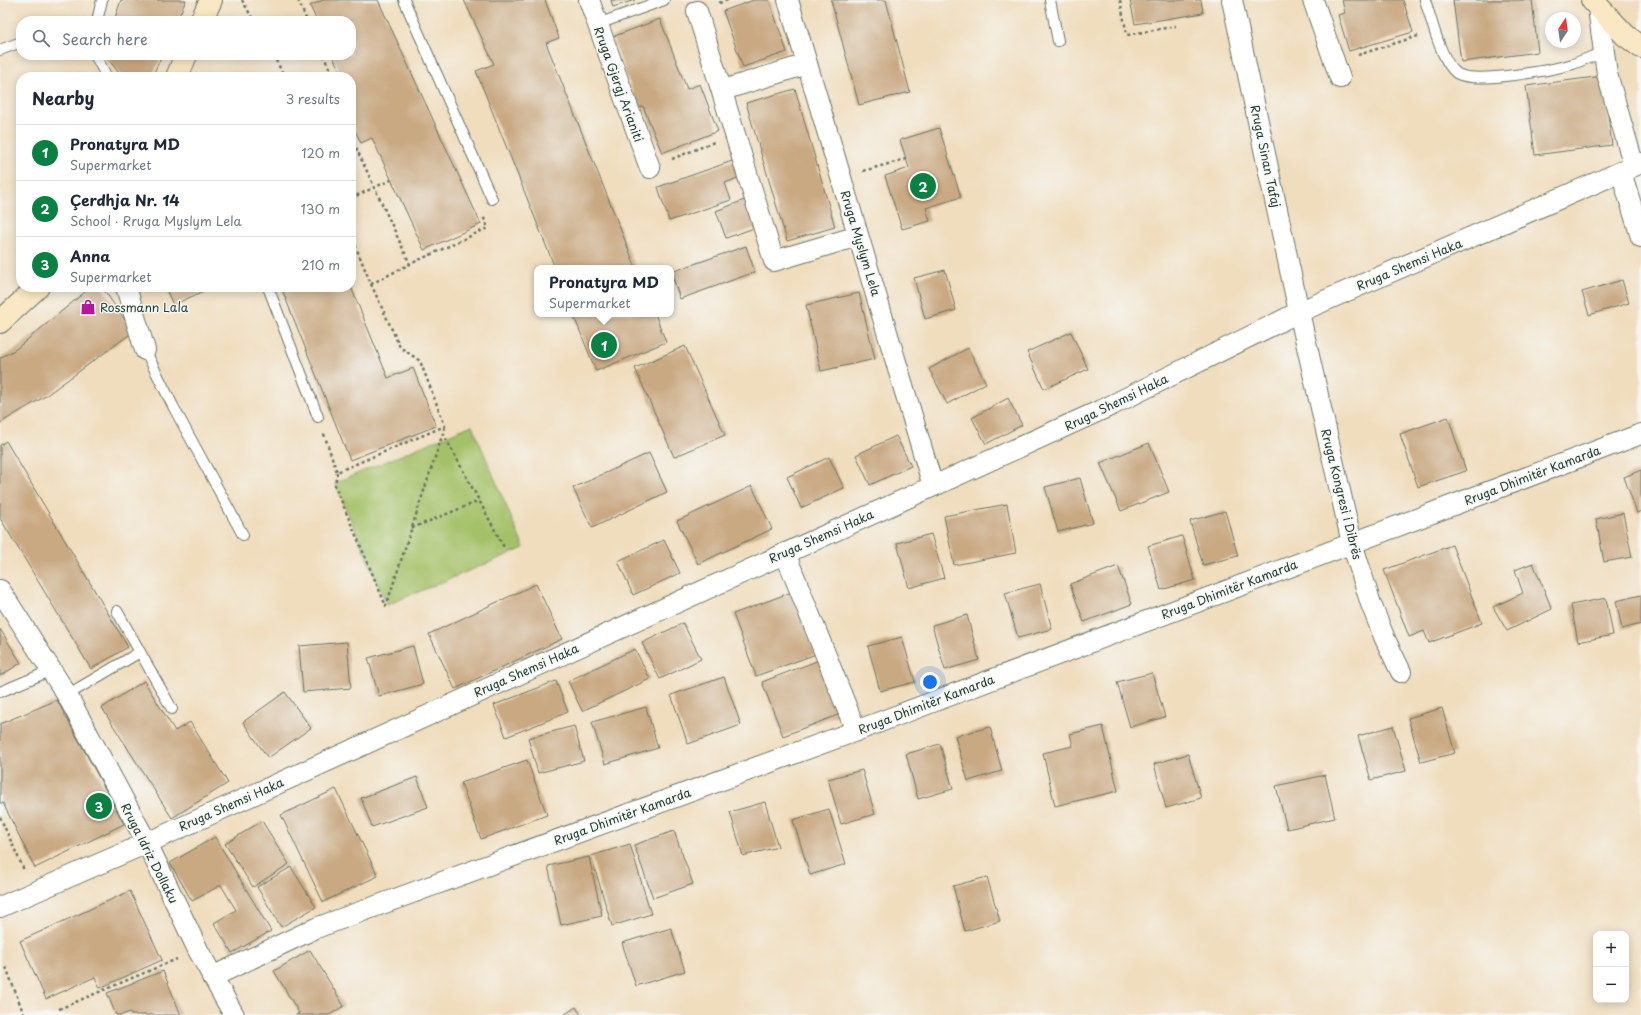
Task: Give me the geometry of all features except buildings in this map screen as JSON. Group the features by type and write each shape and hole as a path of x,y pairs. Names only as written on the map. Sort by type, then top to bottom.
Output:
{"main road":[{"path":"204,16 211,0"},
{"path":"1595,4 1625,35 1641,47"},
{"path":"179,72 184,60"},
{"path":"0,322 33,292"}],"street":[{"name":"Rruga Gjergj Arianiti","path":"589,0 650,168"},
{"name":"Rruga Myslym Lela","path":"788,0 933,486"},
{"name":"Rruga Sinan Tafaj","path":"1232,0 1299,312"},
{"path":"1313,0 1337,70"},
{"path":"1595,4 1607,74 1632,167 1641,236"},
{"path":"697,11 723,90 774,261 858,236"},
{"path":"723,90 807,64"},
{"name":"Rruga Shemsi Haka","path":"0,907 147,843 1110,406 1299,312 1632,167"},
{"path":"128,292 145,350"},
{"name":"Rruga Kongresi i Dibrës","path":"1299,312 1352,543 1371,604 1385,639 1401,672"},
{"name":"Rruga Dhimitër Kamarda","path":"212,977 316,928 856,731 1641,434"},
{"path":"785,553 856,731"},
{"name":"Rruga Idriz Dollaku","path":"0,590 68,695 147,843 212,977 234,1015"}],"lane":[{"path":"98,16 102,0"},
{"path":"404,0 492,199"},
{"path":"598,24 664,0"},
{"path":"1050,0 1058,41"},
{"path":"1425,0 1441,50 1448,63 1458,74 1473,78 1540,71 1572,64 1604,52"},
{"path":"0,50 16,44"},
{"path":"98,60 104,72"},
{"path":"270,292 318,417"},
{"path":"145,350 174,408 243,535"},
{"path":"117,611 172,709"},
{"path":"68,695 140,652"},
{"path":"0,692 52,670"}],"path":[{"path":"242,0 251,16"},
{"path":"298,0 305,16"},
{"path":"1120,0 1127,35 1176,26"},
{"path":"1337,70 1435,31"},
{"path":"276,60 282,72"},
{"path":"325,60 331,72"},
{"path":"650,168 736,133"},
{"path":"356,149 410,264"},
{"path":"841,178 906,159"},
{"path":"356,196 391,180"},
{"path":"371,284 410,264 488,228 482,214"},
{"path":"318,417 337,472 335,486 386,606 445,426 420,361 400,347 356,248"},
{"path":"337,472 445,426"},
{"path":"443,433 505,549"},
{"path":"411,528 479,501"},
{"path":"0,817 34,893"},
{"path":"59,1009 198,950"},
{"path":"6,967 24,1015"}],"green space":[{"path":"472,425 524,548 387,605 335,483"}],"place":[{"name":"Çerdhja Nr. 14","path":"923,186"},
{"name":"Rossmann Lala","path":"88,307"},
{"name":"Pronatyra MD","path":"604,345"},
{"name":"Anna","path":"99,806"}]}
